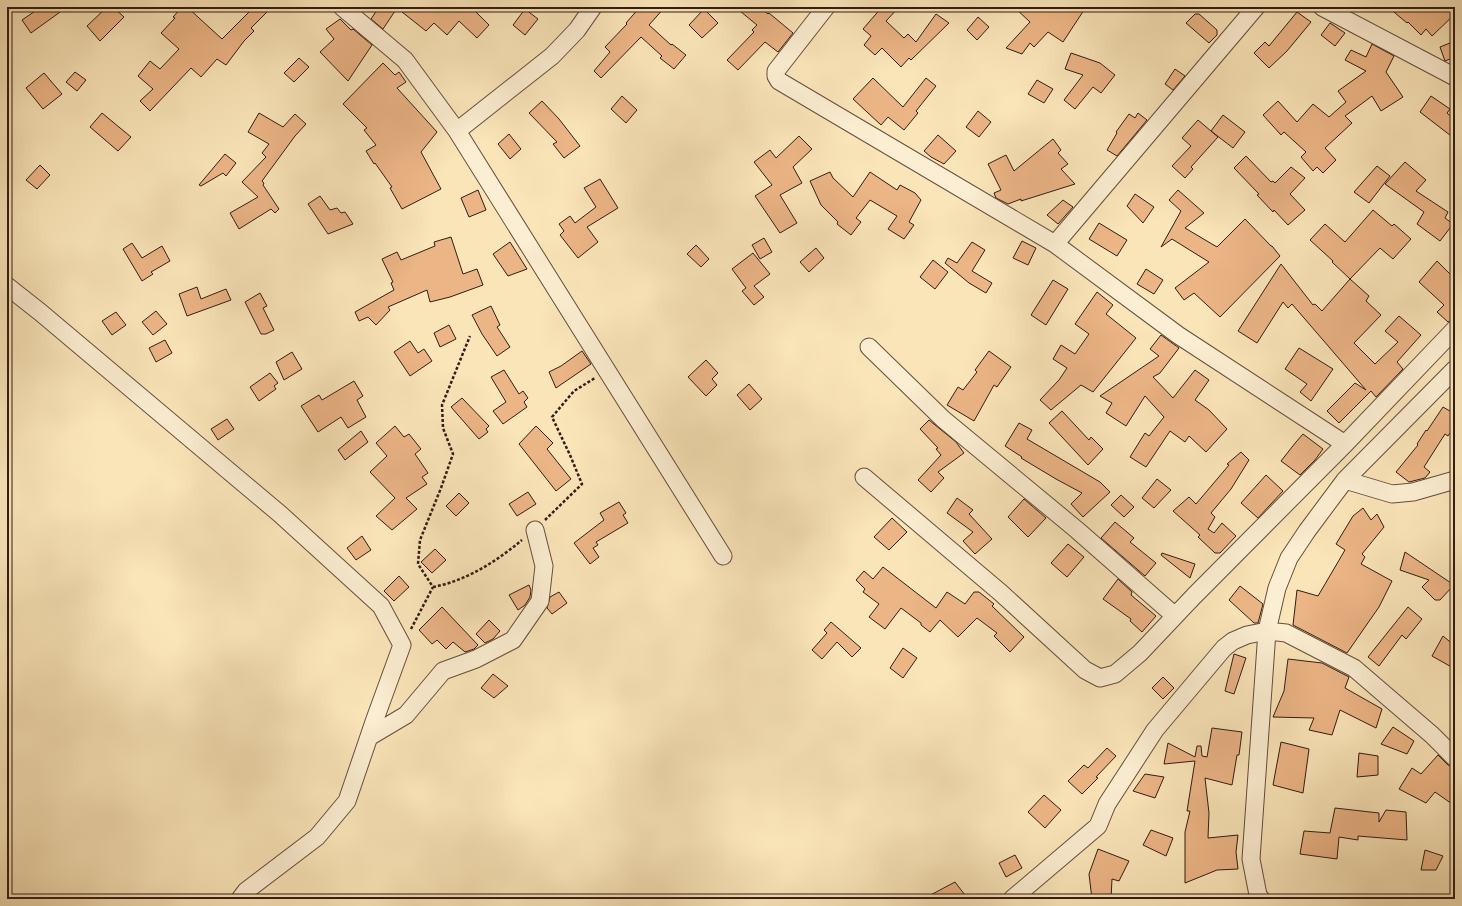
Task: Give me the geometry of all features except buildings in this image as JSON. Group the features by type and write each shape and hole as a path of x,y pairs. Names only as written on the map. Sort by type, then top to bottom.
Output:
{"street":[{"path":"342,7 405,60 457,131 723,556"},
{"path":"457,131 552,56 577,30 593,7"},
{"path":"826,7 776,71 776,76 779,81 1055,244 1178,335 1344,444"},
{"path":"1055,244 1256,7"},
{"path":"1322,7 1455,77"},
{"path":"7,286 280,514 381,606 402,645 347,801 317,837 246,891 240,899"},
{"path":"864,477 1001,594 1085,670 1100,678 1115,674 1140,653 1455,329"},
{"path":"869,347 943,418 1077,530 1175,616"},
{"path":"1261,899 1258,895 1251,859 1267,631 1278,588 1289,558 1307,531 1346,480 1455,369"},
{"path":"1346,480 1392,494 1413,492 1455,480"},
{"path":"369,737 406,715 443,671 476,659 514,640 540,601 544,566 535,530"},
{"path":"1012,899 1098,826 1107,804 1155,730 1224,648 1233,641 1247,635 1267,631 1286,633 1354,668 1432,735 1455,758"}],"path":[{"path":"433,588 418,564 420,540 453,454 443,428 442,406 470,336"},
{"path":"433,588 443,586 474,573 502,556 535,530 582,484 552,417 574,391 607,370"},
{"path":"402,645 433,588"}]}
